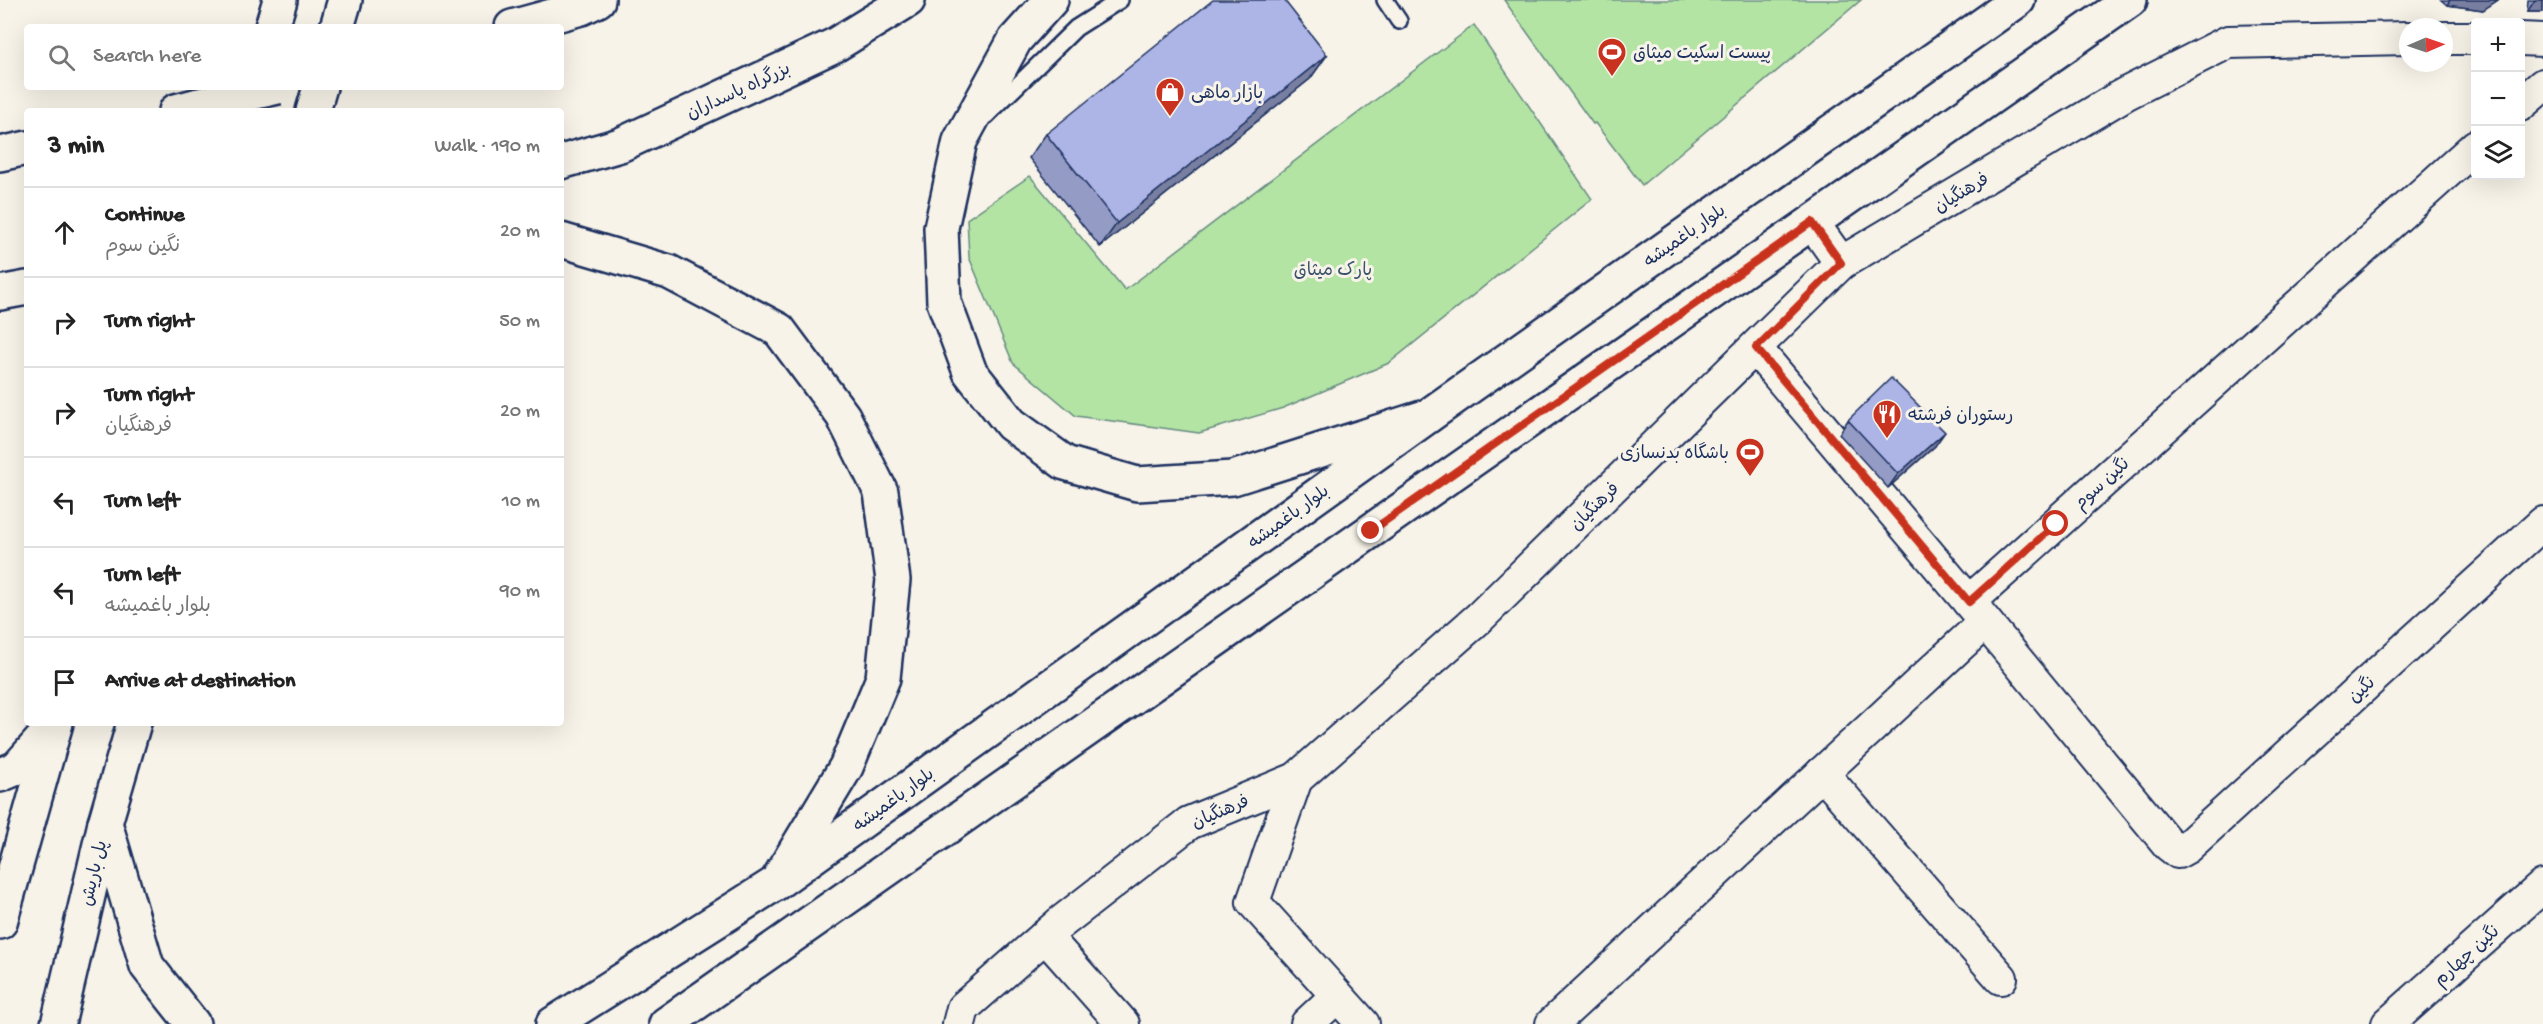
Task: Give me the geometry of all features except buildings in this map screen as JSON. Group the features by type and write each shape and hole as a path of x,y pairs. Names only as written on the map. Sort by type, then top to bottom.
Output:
{"main road":[{"path":"273,24 280,0"},
{"path":"338,24 345,0"},
{"path":"523,24 581,8 598,0"},
{"name":"بزرگراه پاسداران","path":"564,161 620,145 835,45 908,0"},
{"path":"1051,0 1015,39 960,141 941,228 944,302 970,372 1011,424 1065,463 1137,484 1233,478 1428,416"},
{"name":"بلوار باغمیشه","path":"553,1024 776,883 1428,416 2018,0"},
{"path":"666,1024 2130,0"},
{"path":"247,108 252,90"},
{"path":"187,108 265,90"},
{"path":"314,108 319,90"},
{"path":"0,154 24,149"},
{"path":"564,241 669,272 779,330 843,416 881,492 893,580 883,678 846,767 776,883"},
{"path":"0,293 24,289"},
{"path":"0,775 17,768 54,726"},
{"path":"0,922 55,726"},
{"name":"پل باریش","path":"58,1024 105,823 133,726"},
{"path":"105,823 147,966 193,1024"}],"street":[{"name":"فرهنگیان","path":"959,1024 963,1008 1045,936 1189,823 1296,779 1480,617 1841,263 2125,94 2228,42 2399,38"},
{"path":"2453,38 2471,38"},
{"path":"2525,39 2543,40"},
{"path":"2525,101 2543,85"},
{"name":"نگین سوم","path":"1552,1024 1822,773 1977,612 2471,150"},
{"path":"1812,222 1841,263"},
{"path":"1756,348 1977,612"},
{"name":"نگین","path":"1977,612 2169,845 2178,852 2196,839 2543,523"},
{"path":"1822,773 2001,978"},
{"path":"1296,779 1253,902 1364,1024"},
{"name":"نگین چهارم","path":"2388,1024 2543,886"},
{"path":"1045,936 1123,1024"},
{"path":"1307,1024 1338,996"}],"lane":[{"path":"960,141 1076,28 1120,0"},
{"path":"1385,0 1399,21"}],"green space":[{"path":"1504,0 1861,0 1642,185 1595,123 1593,124"},
{"name":"پارک میثاق","path":"1474,25 1592,199 1389,363 1283,408 1199,433 1076,416 1013,363 969,257 967,219 1030,176 1125,290"}],"place":[{"name":"پیست اسکیت میثاق","path":"1612,78"},
{"name":"بازار ماهی","path":"1170,118"},
{"name":"رستوران فرشته","path":"1887,440"},
{"name":"باشگاه بدنسازی","path":"1750,478"}],"route":[{"path":"1371,531 1812,222 1841,263 1756,348 1969,602 2056,524"}]}
